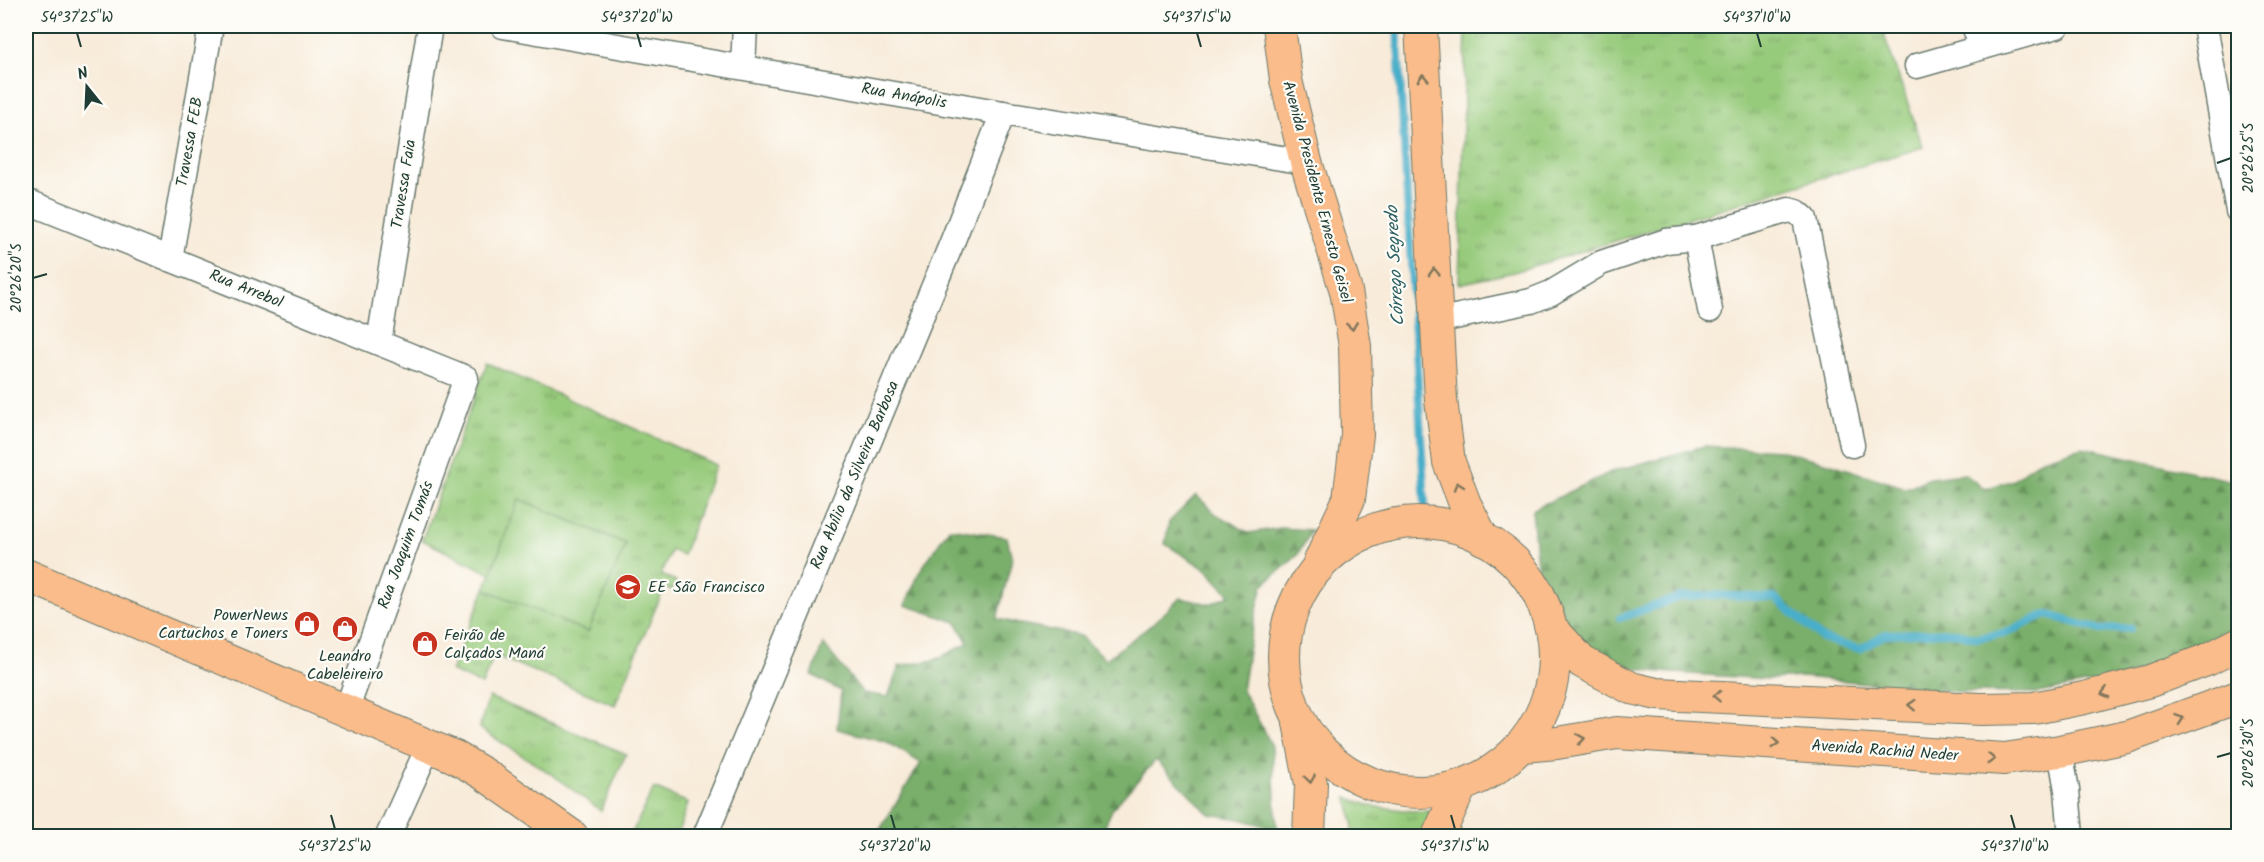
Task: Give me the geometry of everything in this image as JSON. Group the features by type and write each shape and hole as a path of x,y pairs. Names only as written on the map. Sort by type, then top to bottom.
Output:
{"main road":[{"name":"Avenida Presidente Ernesto Geisel","path":"1279,26 1286,80 1306,162 1346,291 1355,346 1357,435 1349,499 1317,567"},
{"path":"1421,26 1441,400 1449,462 1465,504 1483,539"},
{"path":"1309,837 1311,784 1299,722 1287,691 1283,658 1286,626 1298,594 1317,567 1359,536 1408,522 1459,527 1505,551 1536,587 1554,631 1582,662 1631,688 1657,694 1981,709 2034,708 2150,681 2238,644"},
{"path":"26,575 429,745 484,774 572,837"},
{"path":"1299,722 1341,769 1399,792 1461,786 1523,746 1545,711 1555,672 1554,631"},
{"name":"Avenida Rachid Neder","path":"1523,746 1617,733 2004,759 2060,751 2127,737 2238,698"},
{"path":"1438,837 1461,786"}],"street":[{"name":"Travessa FEB","path":"170,259 211,26"},
{"name":"Travessa Faia","path":"379,342 430,26"},
{"name":"Rua Anápolis","path":"503,26 1003,113 1306,162"},
{"path":"742,67 746,26"},
{"path":"1917,66 1978,37 2057,26"},
{"path":"2205,26 2238,211"},
{"name":"Rua Abílio da Silveira Barbosa","path":"705,837 1003,113"},
{"name":"Rua Arrebol","path":"26,201 466,378"},
{"path":"1436,321 1532,301 1551,293 1601,263 1666,241 1695,238 1789,210 1797,212 1805,219 1852,445"},
{"path":"1695,238 1710,310"},
{"name":"Rua Joaquim Tomás","path":"346,711 466,378"},
{"path":"388,837 429,745"},
{"path":"2060,751 2067,790 2071,837"}],"green space":[{"path":"1466,26 1881,26 1923,147 1514,272 1459,284"},
{"path":"487,363 716,465 683,555 671,550 661,575 676,581 672,590 664,588 615,705 494,655 482,685 451,671 485,589 588,632 626,544 519,499 491,574 422,540"},
{"path":"1704,446 1779,450 1906,488 1930,478 1965,474 1984,489 2014,480 2039,460 2082,447 2238,482 2238,620 2232,629 2124,677 2038,693 1961,692 1803,677 1769,679 1659,672 1626,667 1598,659 1575,644 1561,610 1537,566 1532,510 1611,472"},
{"path":"1196,495 1216,514 1249,533 1280,528 1312,530 1297,556 1263,585 1251,634 1242,690 1272,746 1277,829 1209,814 1156,760 1113,808 1100,836 876,836 921,763 887,742 837,729 841,691 812,675 823,644 863,693 888,697 899,666 935,660 968,643 956,622 905,605 920,571 949,528 1007,537 1012,559 997,619 1081,636 1106,659 1155,622 1180,598 1210,604 1230,595 1207,570 1165,544 1169,522"},
{"path":"519,499 626,544 588,632 485,589"},
{"path":"489,697 626,754 601,811 553,775 479,728"},
{"path":"654,788 688,803 677,836 631,835"},
{"path":"1347,797 1370,806 1412,811 1443,811 1427,836 1352,836 1353,822"}],"waterway":[{"name":"Córrego Segredo","path":"1397,26 1425,505"},
{"path":"1620,618 1680,597 1715,595 1775,598 1823,639 1860,649 1886,634 1952,632 1978,638 2009,632 2046,614 2100,630 2130,628"}],"place":[{"name":"EE São Francisco","path":"628,587"},
{"name":"PowerNews Cartuchos e Toners","path":"307,624"},
{"name":"Leandro Cabeleireiro","path":"345,629"},
{"name":"Feirão de Calçados Maná","path":"425,644"}]}
